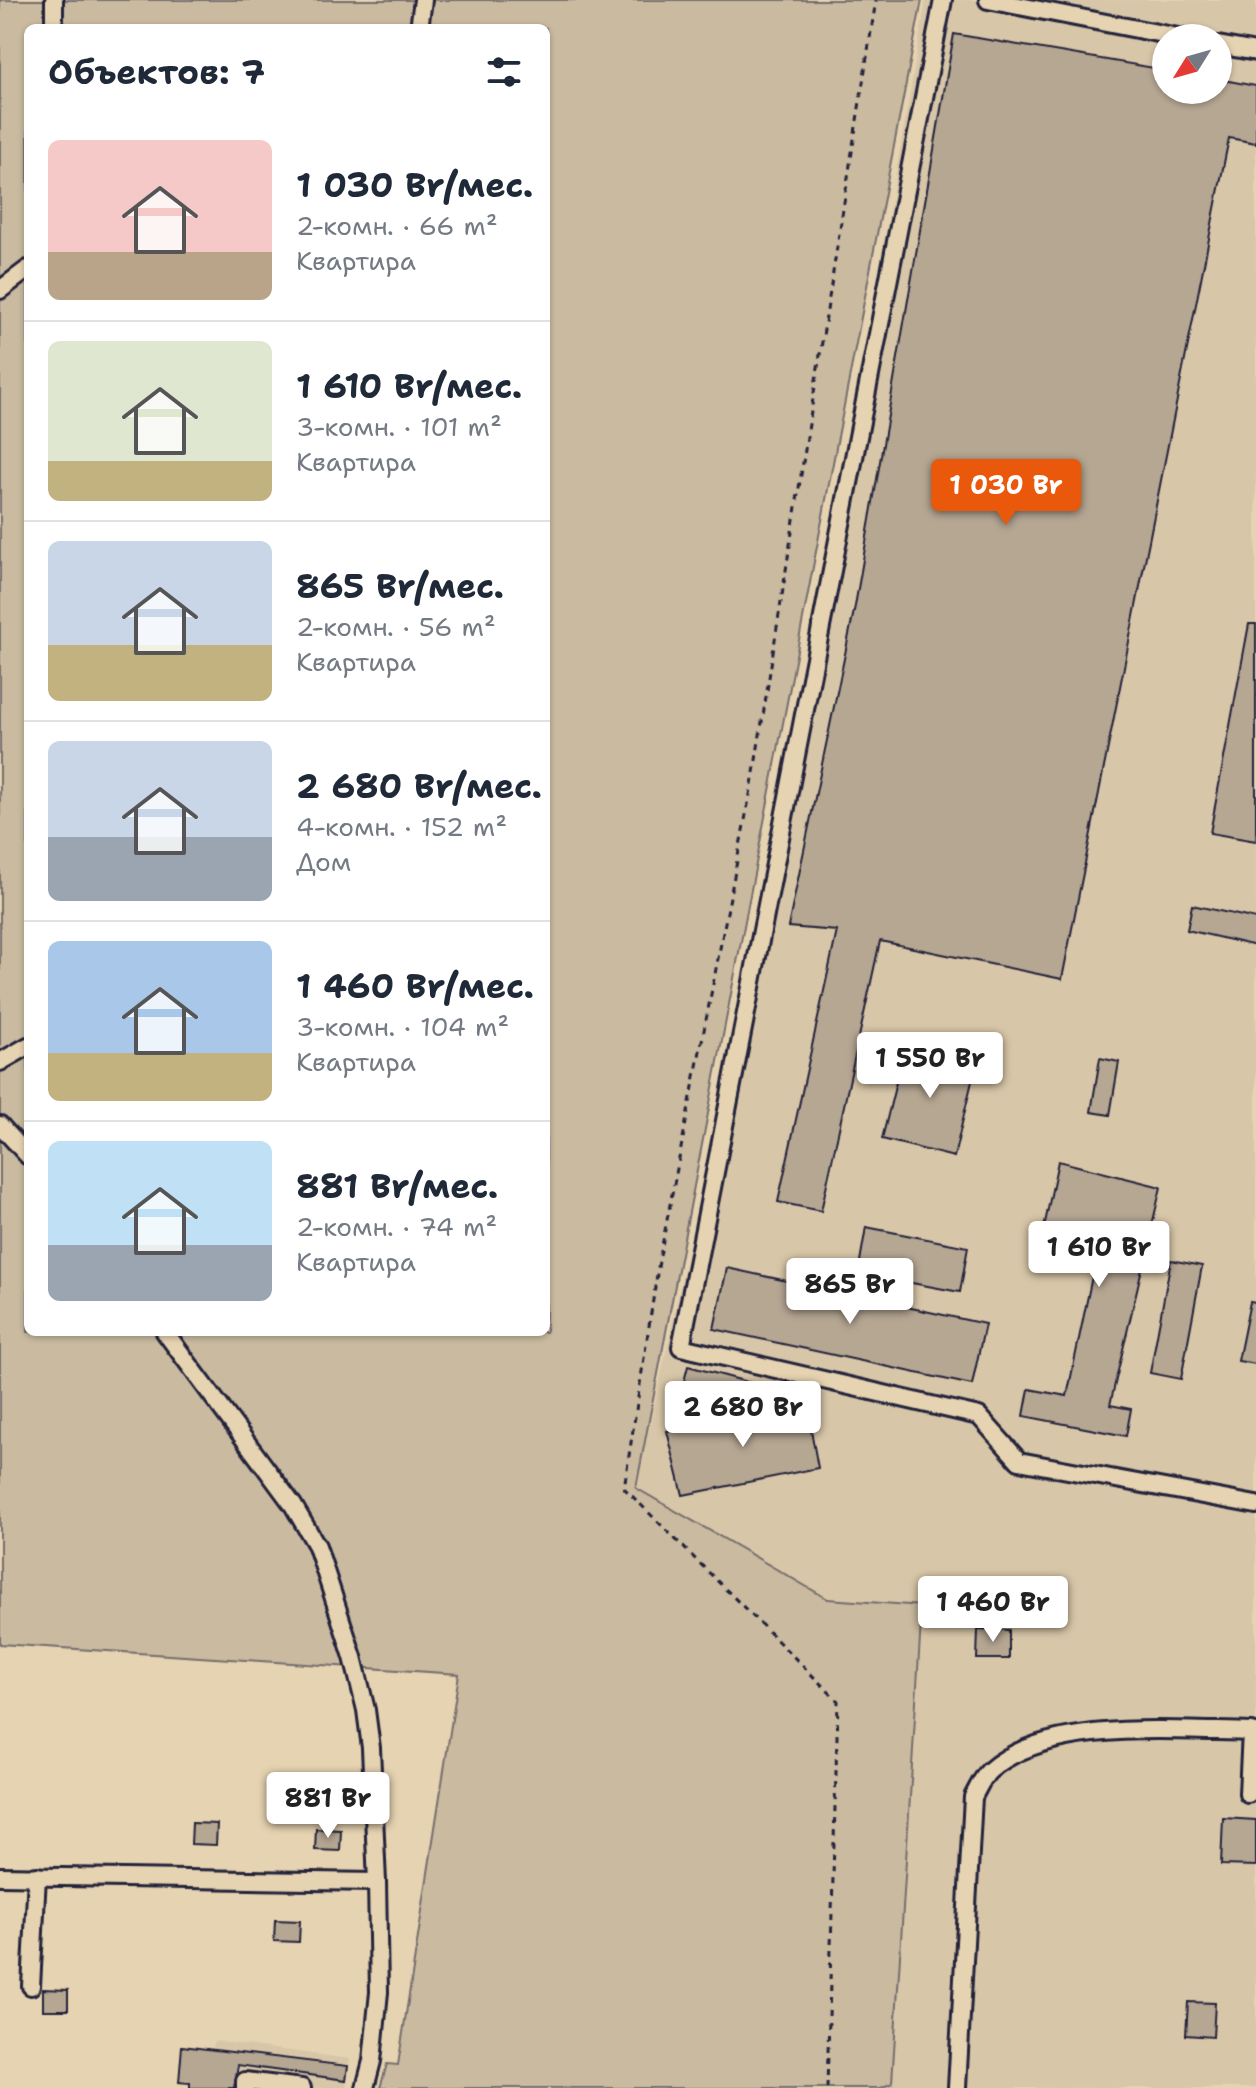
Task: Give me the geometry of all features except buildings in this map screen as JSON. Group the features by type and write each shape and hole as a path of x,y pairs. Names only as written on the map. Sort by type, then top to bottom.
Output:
{"street":[{"path":"54,0 54,24"},
{"path":"420,24 423,0"},
{"path":"943,0 681,1347 979,1416 1019,1461 1256,1505"},
{"path":"988,0 1152,32"},
{"path":"1232,48 1256,52"},
{"path":"0,290 24,272"},
{"path":"0,1062 24,1048"},
{"path":"0,1125 24,1152"},
{"path":"168,1336 293,1505 317,1546 345,1629 366,1710 377,1882 379,1992 372,2061 365,2088"},
{"path":"957,2088 973,1797 986,1774 1005,1758 1064,1737 1136,1730 1253,1732 1248,1794"},
{"path":"0,1876 377,1882"},
{"path":"31,1986 37,1876"},
{"path":"245,2088 245,2081 296,2087"}],"path":[{"path":"827,2088 838,1701 624,1488 659,1261 753,779 876,0"}],"shaded area":[{"path":"0,0 922,0 636,1488 828,1599 922,1606 892,2083 881,2088 380,2088 387,2064 398,2065 459,1674 0,1644"},
{"path":"926,0 1256,0 1256,2088 881,2088 892,2083 922,1607 828,1599 636,1489 703,1183 865,352"},
{"path":"214,2041 350,2059 346,2088 210,2088"}]}
